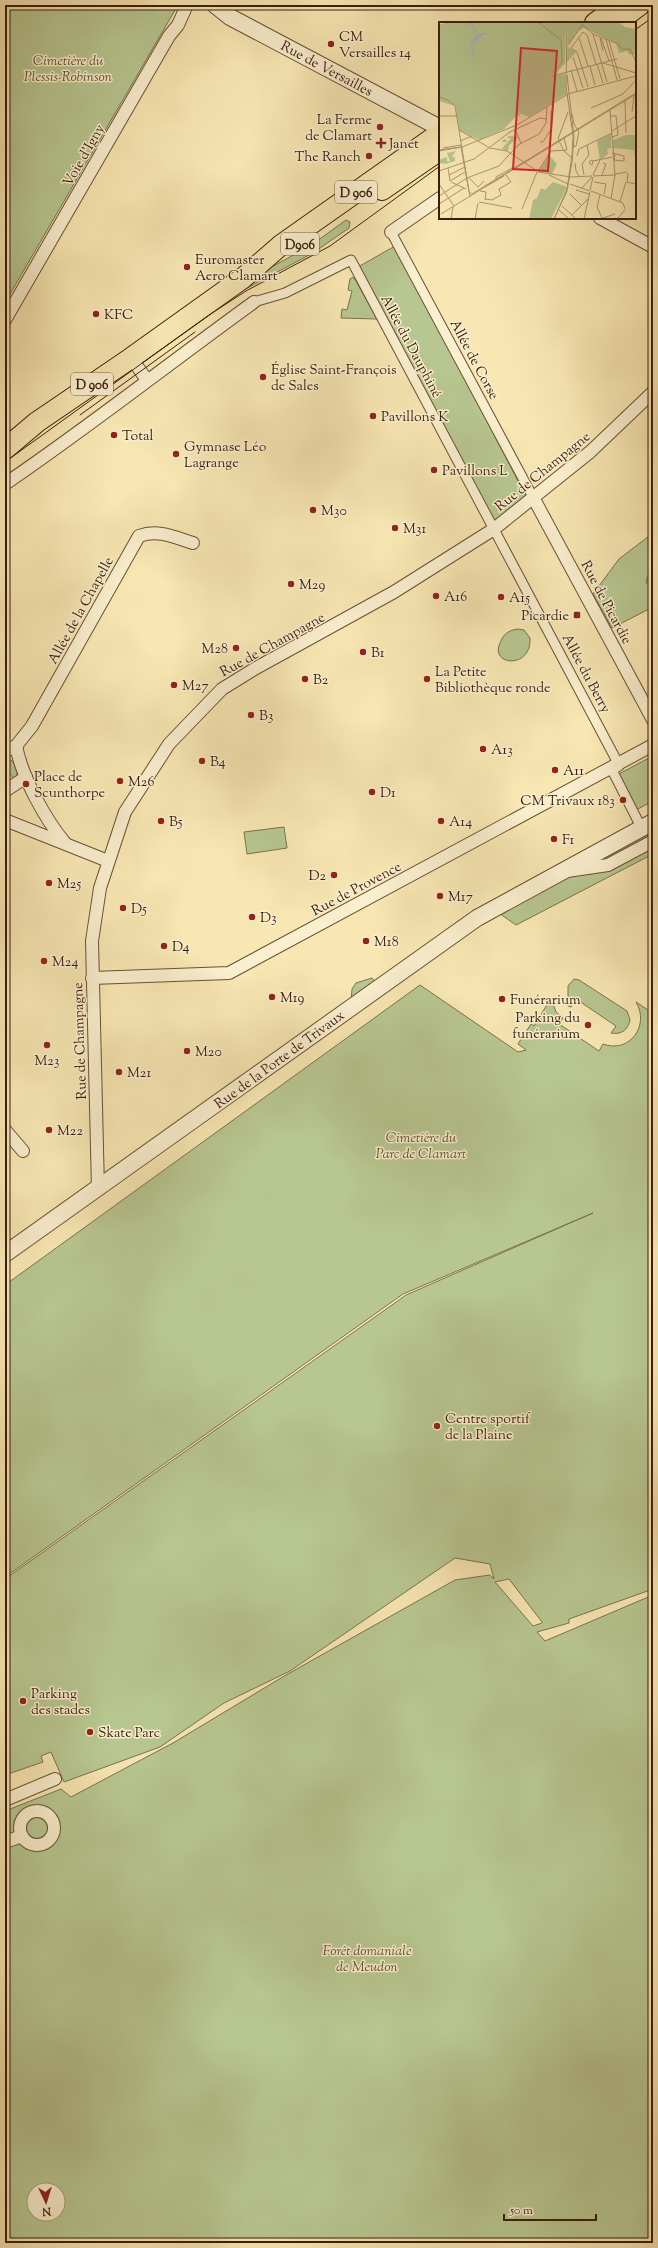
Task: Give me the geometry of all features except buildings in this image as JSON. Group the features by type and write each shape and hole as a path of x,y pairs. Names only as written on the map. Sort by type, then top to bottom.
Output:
{"main road":[{"path":"597,22 620,5"},
{"path":"617,22 640,5"},
{"name":"D 906","path":"5,449 37,422 131,358 243,278 281,245 439,133"},
{"name":"D906","path":"243,278 280,257 439,151"}],"street":[{"name":"Voie d'Igny","path":"5,320 162,48 178,25 187,5"},
{"name":"Rue de Versailles","path":"215,5 230,16 439,127"},
{"path":"391,232 439,199"},
{"path":"602,219 653,247"},
{"name":"Allée de Corse","path":"391,232 534,499"},
{"name":"Allée du Dauphiné","path":"254,302 285,293 350,260 494,529"},
{"path":"5,484 71,439 147,380 254,302"},
{"path":"131,358 147,380"},
{"name":"Rue de Champagne","path":"98,1189 92,941 100,888 125,812 169,744 222,689 256,668 394,592 494,529 534,499 590,452 653,392"},
{"name":"Rue de Picardie","path":"534,499 653,720"},
{"name":"Allée du Berry","path":"494,529 618,763"},
{"name":"Allée de la Chapelle","path":"16,746 32,726 139,536 150,532 163,533 193,543"},
{"name":"Rue de Provence","path":"92,978 229,973 653,745"},
{"path":"5,751 16,746 18,759 26,777 56,832 65,843"},
{"path":"618,763 619,766 612,770 647,825"},
{"path":"5,791 26,777"},
{"path":"5,820 108,861"},
{"name":"Rue de la Porte de Trivaux","path":"5,1254 477,918 647,825"},
{"name":"Rue de la Porte de Trivaux","path":"558,873 608,865 653,842"},
{"path":"5,1130 23,1151"},
{"path":"5,1800 55,1779"},
{"path":"5,1842 22,1836"}],"green space":[{"name":"Cimetière du Plessis-Robinson","path":"5,5 178,5 6,301 5,301"},
{"path":"346,220 350,222 349,228 313,253 238,293 255,276 310,246"},
{"path":"395,246 528,500 493,522 358,267"},
{"path":"353,277 377,319 341,318 342,309 347,310 352,291 348,290 350,279"},
{"path":"653,533 653,607 612,628 593,594 619,559"},
{"path":"518,629 524,630 530,638 529,648 518,660 511,661 500,656 498,649 501,641 508,632"},
{"path":"5,758 11,760 16,766 17,775 14,779 8,772 5,774"},
{"path":"647,759 653,762 653,801 636,810 617,775"},
{"path":"284,827 287,848 247,854 244,832"},
{"path":"653,832 653,854 516,925 499,913"},
{"path":"372,978 376,983 351,1002 352,989 356,983"},
{"path":"574,979 579,980 627,1011 630,1020 628,1027 624,1031 611,1033 616,1026 576,999 571,1007 568,1006 568,986"},
{"path":"420,985 518,1052 526,1050 518,1044 531,1024 534,1026 551,998 556,1012 563,1018 559,1024 599,1051 603,1044 613,1046 622,1045 635,1035 641,1020 640,1011 636,1002 651,1012 653,1009 653,1589 569,1619 569,1623 537,1632 545,1641 653,1595 653,2243 5,2243 5,1811 61,1789 71,1797 173,1743 286,1675 455,1580 490,1575 494,1579 490,1564 455,1558 290,1671 224,1703 160,1747 64,1782 51,1752 41,1756 43,1762 5,1775 5,1579 406,1295 593,1213 403,1294 5,1577 5,1285","holes":["509,1579 542,1622 533,1626 495,1582"]}],"water":[{"path":"653,570 653,583 646,583 647,578"}],"tram line":[{"path":"636,29 653,17"},
{"path":"5,462 209,315 246,291 330,246 439,167"},
{"path":"80,415 195,332"}],"place":[{"name":"CM Versailles 14","path":"331,44"},
{"name":"La Ferme de Clamart","path":"380,127"},
{"name":"Janet","path":"381,143"},
{"name":"The Ranch","path":"369,156"},
{"name":"Euromaster Aero Clamart","path":"187,267"},
{"name":"KFC","path":"96,314"},
{"name":"Église Saint-François de Sales","path":"263,377"},
{"name":"Pavillons K","path":"373,416"},
{"name":"Total","path":"114,435"},
{"name":"Gymnase Léo Lagrange","path":"176,454"},
{"name":"Pavillons L","path":"434,470"},
{"name":"M30","path":"313,510"},
{"name":"M31","path":"395,528"},
{"name":"M29","path":"291,584"},
{"name":"A16","path":"436,596"},
{"name":"A15","path":"501,597"},
{"name":"Picardie","path":"577,615"},
{"name":"M28","path":"236,648"},
{"name":"B1","path":"363,652"},
{"name":"B2","path":"305,679"},
{"name":"La Petite Bibliothèque ronde","path":"427,679"},
{"name":"M27","path":"174,685"},
{"name":"B3","path":"251,715"},
{"name":"A13","path":"483,749"},
{"name":"B4","path":"202,761"},
{"name":"A11","path":"555,770"},
{"name":"M26","path":"120,781"},
{"name":"Place de Scunthorpe","path":"26,784"},
{"name":"D1","path":"372,792"},
{"name":"CM Trivaux 183","path":"623,800"},
{"name":"B5","path":"161,821"},
{"name":"A14","path":"441,821"},
{"name":"F1","path":"554,839"},
{"name":"D2","path":"334,875"},
{"name":"M25","path":"49,883"},
{"name":"M17","path":"440,896"},
{"name":"D5","path":"123,908"},
{"name":"D3","path":"252,917"},
{"name":"M18","path":"366,941"},
{"name":"D4","path":"164,946"},
{"name":"M24","path":"44,961"},
{"name":"M19","path":"272,997"},
{"name":"Funérarium","path":"502,999"},
{"name":"Parking du funérarium","path":"588,1025"},
{"name":"M23","path":"47,1045"},
{"name":"M20","path":"187,1051"},
{"name":"M21","path":"119,1072"},
{"name":"M22","path":"49,1130"},
{"name":"Centre sportif de la Plaine","path":"437,1426"},
{"name":"Parking des stades","path":"23,1701"},
{"name":"Skate Parc","path":"90,1732"}],"park label":[{"name":"Cimetière du Parc de Clamart","path":"421,1146"},
{"name":"Forêt domaniale de Meudon","path":"367,1958"}]}
